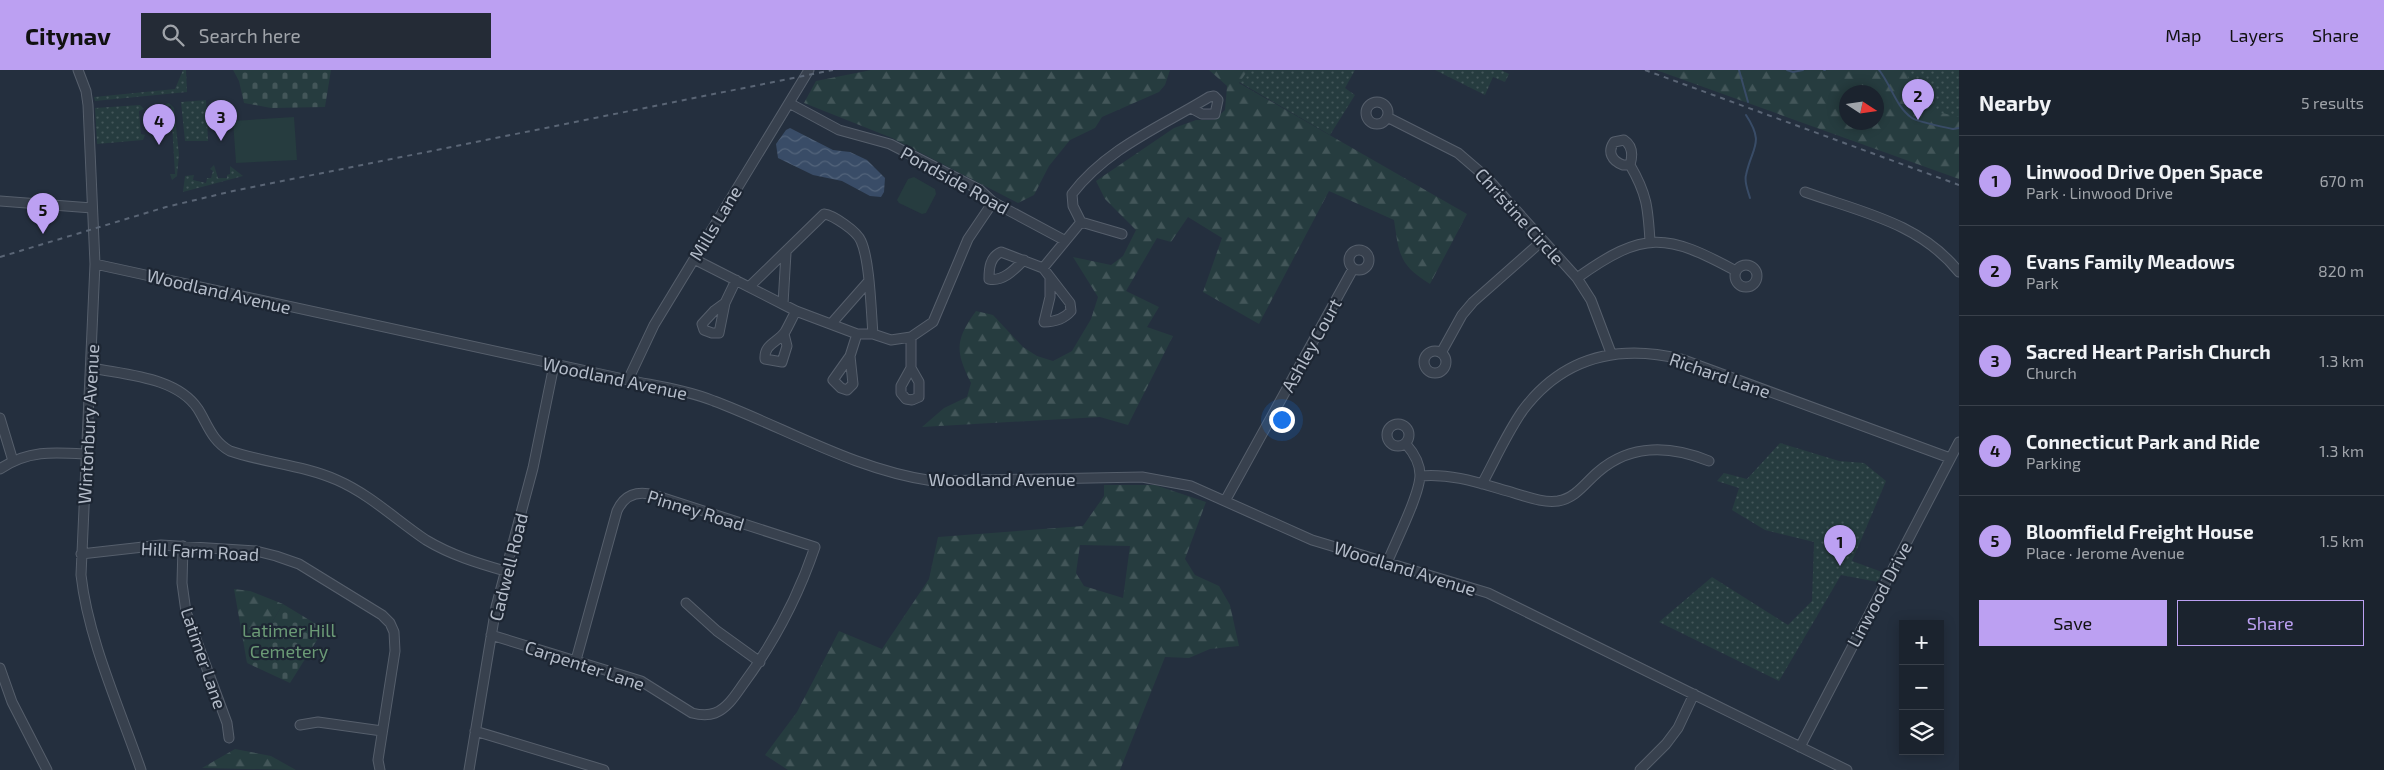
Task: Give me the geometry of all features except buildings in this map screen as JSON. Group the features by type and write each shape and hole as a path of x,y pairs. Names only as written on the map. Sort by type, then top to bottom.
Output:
{"street":[{"name":"Wintonbury Avenue","path":"78,70 86,91 88,105 96,264 81,554 83,596 92,630 141,770"},
{"name":"Mills Lane","path":"628,380 654,325 809,70"},
{"name":"Pondside Road","path":"789,103 840,130 890,144 980,190 993,202 1064,240"},
{"path":"1081,222 1074,206 1072,194 1078,186 1138,137 1191,108"},
{"name":"Christine Circle","path":"1387,117 1458,153 1471,162 1577,278 1597,313 1611,353"},
{"path":"1630,164 1642,186 1647,205 1650,241"},
{"path":"1805,192 1901,225 1936,247 1959,272"},
{"path":"0,201 92,208"},
{"path":"694,258 796,310 857,334 873,334 891,340 911,336 933,322 968,239 993,202"},
{"path":"748,287 786,253 824,214 833,215 861,239 868,282 873,334"},
{"path":"1081,222 1122,234"},
{"path":"1043,268 1064,240 1081,222"},
{"path":"1441,353 1462,315 1473,302 1542,241"},
{"path":"1577,278 1605,258 1650,241 1686,247 1736,271"},
{"path":"783,304 786,253"},
{"path":"1024,260 1043,268 1070,303 1071,310 1066,317 1053,322 1044,322 1050,297 1050,278"},
{"name":"Woodland Avenue","path":"96,264 712,400 809,442 888,472 911,478 933,481 1142,477 1191,486 1312,540 1488,593 1847,770"},
{"name":"Ashley Court","path":"1225,501 1353,269"},
{"path":"725,303 736,280"},
{"path":"832,324 868,282"},
{"path":"784,334 796,310"},
{"path":"850,356 857,334"},
{"path":"911,336 912,368"},
{"name":"Richard Lane","path":"1482,484 1522,412 1545,386 1575,366 1611,353 1651,353 1681,359 1950,458"},
{"name":"Cadwell Road","path":"469,770 491,635 505,571 533,468 554,365"},
{"path":"92,368 169,386 182,392 191,400 212,436 222,447 241,455 316,472 337,480 364,493 410,528 443,549 505,571"},
{"path":"0,418 13,461"},
{"name":"Linwood Drive","path":"1800,746 1959,442"},
{"path":"1387,563 1412,502 1420,476 1412,452 1406,444"},
{"path":"1420,476 1446,476 1541,501 1560,501 1576,493 1609,464 1648,449 1674,450 1709,461"},
{"path":"0,469 13,461 41,453 85,454"},
{"name":"Pinney Road","path":"576,660 617,511 628,497 645,492 654,494 815,547"},
{"name":"Hill Farm Road","path":"81,554 140,546 183,546 256,552 276,556 306,569 382,615 390,623 394,632 395,651 378,760 380,770"},
{"name":"Latimer Lane","path":"183,546 182,583 186,612 226,723 229,738"},
{"name":"Carpenter Lane","path":"491,635 641,681 681,708 702,715 723,709 760,662 784,624 815,547"},
{"path":"686,603 717,631 760,662"},
{"path":"0,668 12,702 47,770"},
{"path":"1640,770 1666,744 1678,728 1694,694"},
{"path":"300,725 318,722 382,731"},
{"path":"475,732 604,770"}],"green space":[{"path":"183,70 186,70 187,92 95,101 94,97 175,89"},
{"path":"233,70 331,70 325,107 271,108 244,103 239,81"},
{"path":"871,70 1170,70 1165,85 1159,92 1102,117 1095,128 1070,140 1049,166 1034,195 1018,203 892,138 804,103 816,81"},
{"path":"1209,70 1248,70 1239,83 1467,214 1430,284 1412,271 1402,258 1397,242 1394,220 1329,191 1259,324 1203,292 1222,238 1188,217 1171,242 1157,238 1126,291 1159,307 1147,327 1173,336 1128,425 1100,417 922,427 944,408 967,397 971,383 962,362 960,346 964,330 976,311 993,315 1023,347 1037,356 1053,361 1072,351 1091,319 1098,297 1073,257 1111,265 1123,256 1136,230 1105,199 1096,181 1174,128 1196,120 1214,120 1225,110 1227,86"},
{"path":"1248,70 1355,70 1345,88 1355,95 1330,135 1239,82"},
{"path":"1435,70 1501,70 1509,74 1505,82 1493,77 1485,95"},
{"path":"1656,70 1906,70 1910,84 1922,108 1959,117 1959,179"},
{"path":"1704,70 1959,70 1959,165 1865,130 1884,130 1884,85 1839,85 1839,120"},
{"path":"206,100 208,141 185,141 181,102"},
{"path":"169,103 174,108 179,155 177,176 172,180 170,174 175,174 171,106 166,106"},
{"path":"140,105 144,109 139,111 141,134 145,135 143,140 97,144 95,108"},
{"path":"294,117 297,160 236,163 233,121"},
{"path":"214,165 218,178 227,178 227,175 230,174 230,166 243,176 183,192 185,176 194,175 193,180 206,183 207,178 211,178 213,171 210,169"},
{"path":"914,177 935,189 936,194 926,213 922,214 899,203 897,200 908,179"},
{"path":"1780,443 1839,461 1864,463 1886,481 1852,561 1882,572 1878,582 1841,575 1779,681 1659,622 1712,577 1788,625 1812,601 1814,542 1765,530 1732,510 1739,488 1717,481 1724,473 1747,479"},
{"path":"1104,485 1155,485 1206,502 1185,559 1195,575 1219,586 1230,605 1239,646 1210,649 1189,658 1165,657 1120,770 788,770 765,755 797,712 839,631 882,649 929,579 938,537 1083,526 1104,496","holes":["1080,545 1130,546 1123,598 1084,586 1076,573"]},
{"path":"234,589 250,591 283,604 247,663"},
{"name":"Latimer Hill Cemetery","path":"283,604 324,629 290,683 247,663"},
{"path":"235,749 271,756 296,770 202,768"}],"water":[{"path":"790,128 833,150 850,152 867,160 885,178 884,192 881,197 870,196 842,181 813,175 778,158 776,144 786,130"}],"waterway":[{"path":"1739,70 1748,102"},
{"path":"1787,70 1793,72 1803,70"},
{"path":"1879,70 1902,108 1912,118 1953,129 1959,128"},
{"path":"1746,115 1752,125 1756,139 1746,178 1750,198"}],"railway":[{"path":"0,257 166,207 233,191 833,70"},
{"path":"1645,70 1959,185"}],"place":[{"name":"Evans Family Meadows","path":"1918,120"},
{"name":"Sacred Heart Parish Church","path":"221,141"},
{"name":"Connecticut Park and Ride","path":"159,145"},
{"name":"Bloomfield Freight House","path":"43,234"},
{"name":"Linwood Drive Open Space","path":"1840,566"}]}
